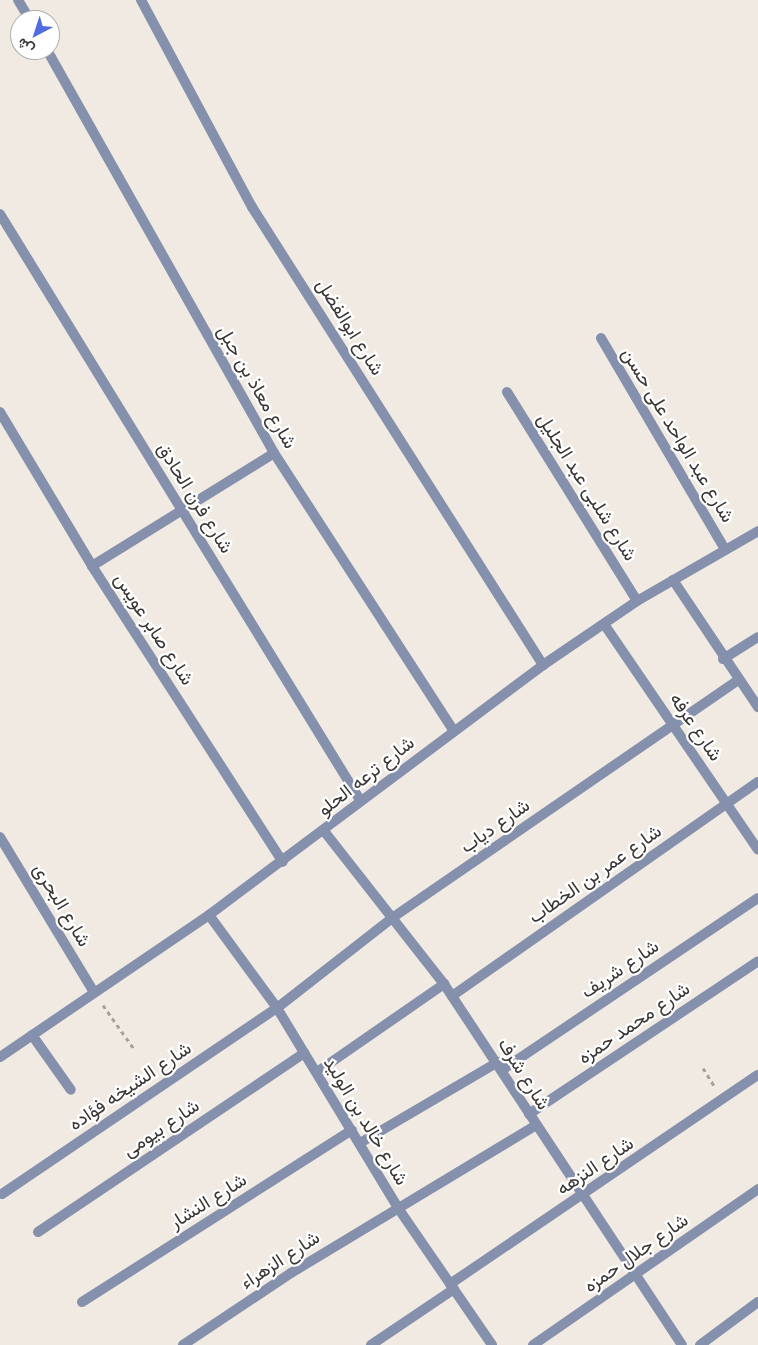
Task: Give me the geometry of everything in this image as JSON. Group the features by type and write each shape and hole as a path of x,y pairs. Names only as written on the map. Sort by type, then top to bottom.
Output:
{"street":[{"name":"شارع ابوالفضل","path":"141,0 252,207 543,666"},
{"name":"شارع معاذ بن جبل","path":"53,60 274,453 454,731"},
{"name":"شارع فرن الحادق","path":"0,214 360,800"},
{"name":"شارع عبد الواحد على حسن","path":"601,338 725,549"},
{"name":"شارع شلبى عبد الجليل","path":"508,392 638,601"},
{"name":"شارع صابر عويس","path":"0,412 92,566 283,862"},
{"path":"92,566 274,453"},
{"name":"شارع ترعه الحلو","path":"0,1057 209,915 283,862 324,831 360,800 543,666 638,601 758,531"},
{"path":"673,580 723,659 758,707"},
{"name":"شارع عرفه","path":"604,624 674,724 758,850"},
{"path":"723,659 758,636"},
{"name":"شارع دياب","path":"277,1008 392,918 738,680"},
{"name":"شارع عمر بن الخطاب","path":"452,996 758,782"},
{"name":"شارع شرف","path":"324,831 444,984 500,1066 634,1277 682,1345"},
{"name":"شارع البحرى","path":"0,837 94,992"},
{"name":"شارع شريف","path":"360,1143 500,1066 758,898"},
{"name":"شارع خالد بن الوليد","path":"209,915 277,1008 398,1208 492,1345"},
{"name":"شارع محمد حمزه","path":"529,1114 758,960"},
{"path":"317,1072 444,984"},
{"name":"شارع الشيخه فؤاده","path":"2,1194 277,1008"},
{"path":"32,1035 71,1090"},
{"name":"شارع بيومى","path":"38,1232 304,1053"},
{"name":"شارع النزهه","path":"372,1345 452,1287 758,1076"},
{"path":"398,1208 536,1125"},
{"name":"شارع النشار","path":"82,1302 352,1130"},
{"name":"شارع جلال حمزه","path":"533,1345 634,1277 758,1188"},
{"name":"شارع الزهراء","path":"183,1345 398,1208"},
{"path":"700,1345 758,1302"}],"path":[{"path":"94,992 134,1049"},
{"path":"702,1068 723,1100"}]}
